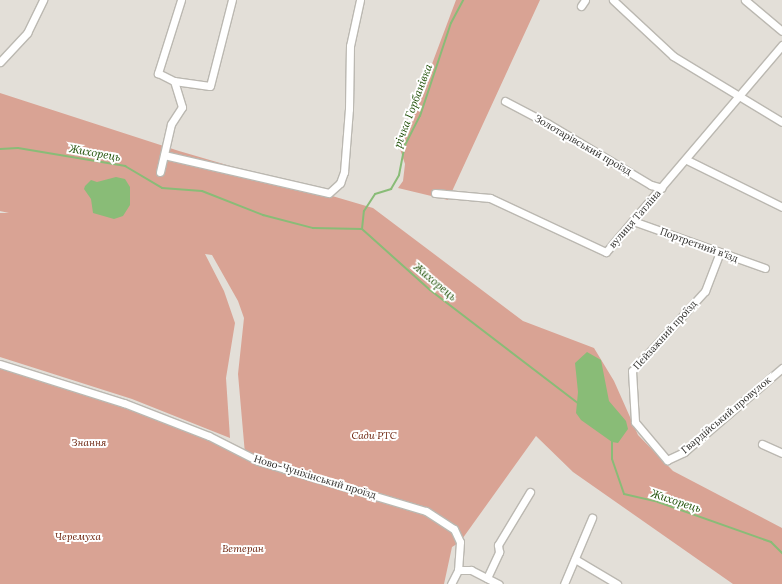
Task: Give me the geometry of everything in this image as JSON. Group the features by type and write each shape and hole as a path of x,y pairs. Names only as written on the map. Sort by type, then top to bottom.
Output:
{"street":[{"path":"0,62 27,33 43,0"},
{"path":"181,0 158,72 174,81 210,86 232,0"},
{"path":"164,155 329,193 340,183 344,172 349,109 350,46 360,0"},
{"path":"613,0 673,56 782,122"},
{"path":"745,0 782,31"},
{"name":"вулиця Татліна","path":"435,192 490,198 606,252 686,160 782,45"},
{"path":"160,172 171,124 182,107 174,81"},
{"name":"Золотарівський проїзд","path":"505,102 546,123 651,185 662,188"},
{"path":"686,160 782,207"},
{"name":"Портретний в'їзд","path":"633,221 765,268"},
{"name":"Пейзажний проїзд","path":"667,460 636,422 632,370 705,291 720,252"},
{"name":"Ново-Чуніхінський проїзд","path":"0,364 124,403 209,436 258,461 426,511 454,529 460,542 458,570"},
{"name":"Гвардійський провулок","path":"667,460 684,452 782,368"},
{"path":"762,444 782,453"},
{"path":"487,578 499,552 498,545 530,492"},
{"path":"564,584 592,518"},
{"path":"575,559 617,584"},
{"path":"451,584 458,570 471,570 499,584"}],"green space":[{"path":"456,0 540,0 448,200 398,188 403,181 405,164 400,149"},
{"path":"0,93 179,151 373,208 523,321 594,348 614,381 638,435 673,471 782,528 782,584 733,584 573,472 536,436 460,542 452,547 444,584 0,584 0,366 47,377 47,385 48,377 193,430 245,454 238,374 244,318 238,301 212,255 205,254 224,291 235,323 226,378 230,438 132,399 0,357 0,213 9,213 0,211"}],"shaded area":[{"path":"116,177 125,179 130,187 130,205 123,216 114,219 93,213 91,199 84,189 85,186 91,180 97,182"},
{"path":"587,352 601,360 609,401 626,421 628,429 618,443 612,442 581,420 576,413 578,392 575,363"}],"waterway":[{"name":"річка Горбанівка","path":"362,229 364,211 375,194 391,189 399,175 405,145 420,116 451,23 463,0"},
{"name":"Жихорець","path":"0,149 18,148 125,166 162,188 202,191 263,215 313,228 362,229 430,290 578,403"},
{"name":"Жихорець","path":"612,440 612,459 624,494 658,502 771,542 782,553"}],"park label":[{"name":"Сади РТС","path":"374,436"},
{"name":"Знання","path":"89,443"},
{"name":"Черемуха","path":"78,537"},
{"name":"Ветеран","path":"243,549"}]}
